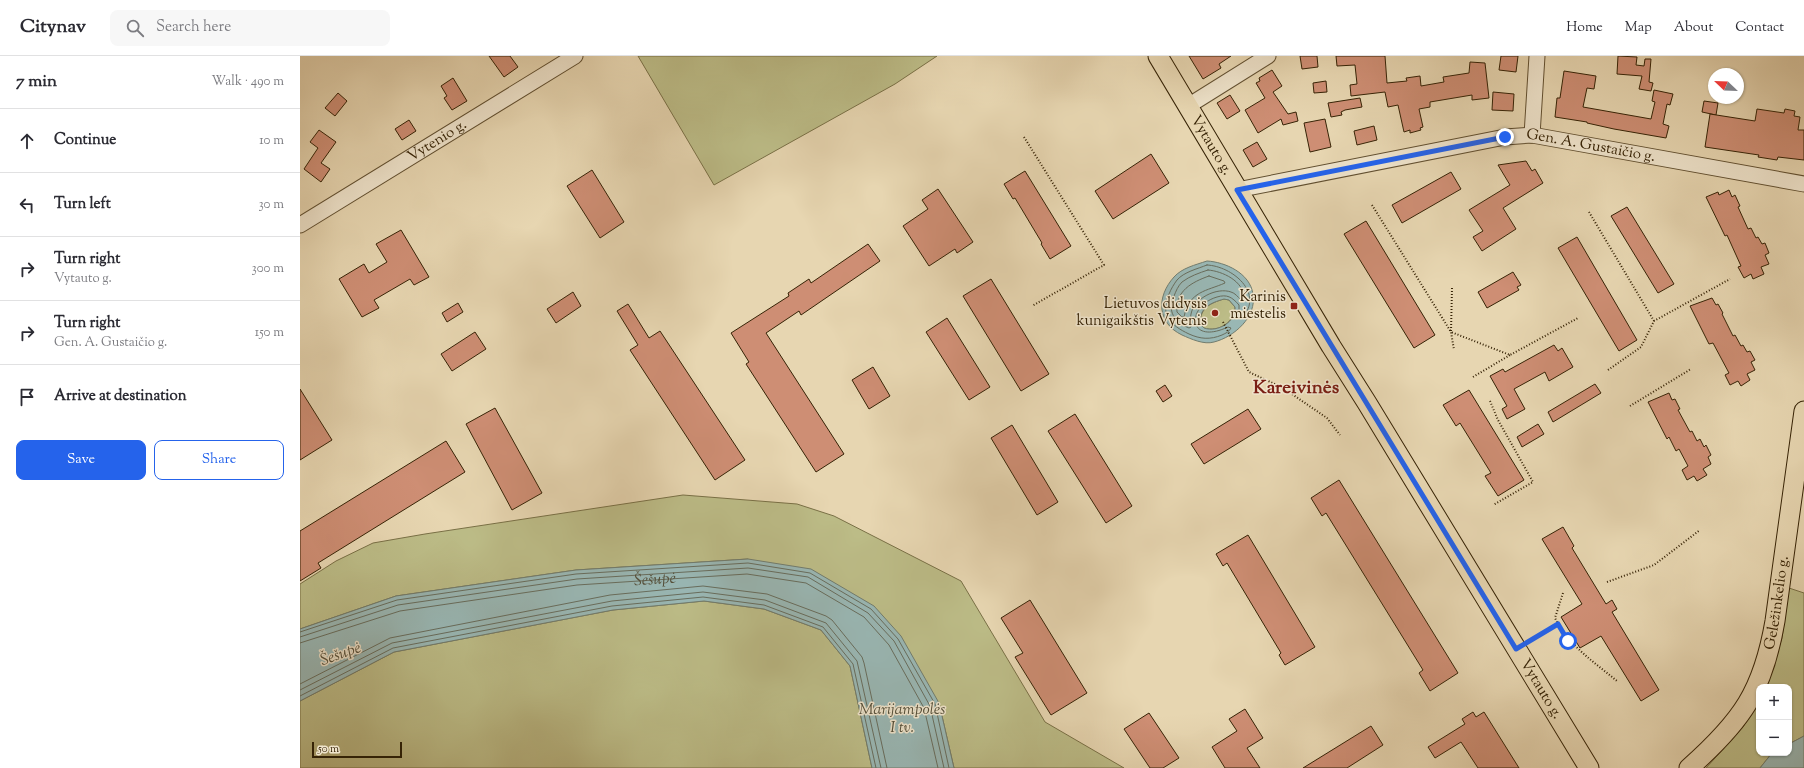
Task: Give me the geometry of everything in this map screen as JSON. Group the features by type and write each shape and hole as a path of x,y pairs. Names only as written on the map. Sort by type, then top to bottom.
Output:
{"main road":[{"name":"Vytauto g.","path":"1158,56 1237,190 1588,768"},
{"name":"Geležinkelio g.","path":"1689,768 1723,736 1737,719 1749,702 1764,670 1770,650 1775,620 1804,411"}],"street":[{"name":"Vytenio g.","path":"300,225 575,56"},
{"path":"1188,106 1268,56"},
{"path":"1532,134 1537,56"},
{"name":"Gen. A. Gustaičio g.","path":"1237,190 1505,137 1532,134 1804,184"}],"path":[{"path":"1024,137 1104,265 1032,306"},
{"path":"1372,205 1451,332 1510,355"},
{"path":"1589,212 1654,321"},
{"path":"1608,370 1641,347 1654,321 1730,278"},
{"path":"1452,288 1451,332 1454,350"},
{"path":"1473,377 1578,318"},
{"path":"1223,322 1249,372 1284,388 1327,418 1340,435"},
{"path":"1630,406 1691,370"},
{"path":"1490,401 1498,420 1533,482 1493,505"},
{"path":"1607,582 1654,565 1700,530"},
{"path":"1563,593 1555,618 1568,641 1617,681"},
{"path":"1516,649 1558,624"}],"green space":[{"path":"638,56 937,56 895,84 714,185"},
{"path":"1224,299 1229,300 1235,307 1233,317 1225,325 1215,329 1204,328 1200,324 1200,318 1204,310 1210,304"},
{"path":"683,495 797,504 834,516 961,581 1045,722 1124,768 954,768 939,703 748,559 576,570 396,596 300,629 300,584 336,561 373,543"},
{"path":"1789,588 1804,593 1804,736 1792,742 1792,684 1767,684 1782,638"},
{"path":"704,601 764,609 821,630 850,666 872,768 300,768 300,701 394,652 613,610"},
{"path":"1756,706 1756,756 1770,756 1760,768 1706,768 1743,727"}],"water":[{"path":"1207,261 1229,266 1236,270 1247,280 1253,294 1251,310 1248,318 1242,325 1229,336 1210,343 1193,340 1174,330 1164,317 1162,309 1164,293 1174,277 1193,265","holes":["1224,299 1229,300 1235,307 1235,312 1233,317 1226,325 1215,329 1209,329 1204,328 1200,324 1201,314 1206,307"]},
{"name":"Marijampolės I tv.","path":"748,559 811,569 874,606 901,636 939,703 954,768 872,768 850,666 821,630 764,609 704,601 613,610 394,652 300,701 300,629 396,596 576,570"},
{"path":"1804,736 1804,768 1760,768 1770,756 1792,756 1792,742"}],"building":[{"path":"489,56 510,56 518,67 504,77"},
{"path":"1189,56 1231,56 1219,64 1221,68 1203,79"},
{"path":"1300,56 1317,56 1318,67 1302,69"},
{"path":"1336,56 1385,56 1387,83 1407,81 1406,78 1420,76 1421,86 1444,82 1443,77 1469,73 1470,62 1485,63 1489,98 1472,100 1472,95 1430,102 1430,107 1419,109 1423,127 1420,128 1421,130 1410,133 1410,130 1404,132 1398,105 1388,107 1385,92 1351,96 1350,85 1357,84 1355,65 1337,66"},
{"path":"1501,56 1518,56 1516,72 1499,70"},
{"path":"1618,56 1637,57 1636,65 1644,66 1645,59 1651,59 1649,82 1653,83 1651,91 1639,89 1642,76 1617,74"},
{"path":"1272,70 1282,86 1273,92 1288,114 1296,112 1298,121 1283,125 1281,119 1258,133 1245,110 1265,98 1256,83 1260,81 1259,78"},
{"path":"1564,71 1596,76 1594,89 1587,88 1583,107 1651,119 1655,102 1652,101 1654,90 1673,94 1670,105 1667,104 1663,124 1669,126 1666,138 1555,117 1557,98 1560,98"},
{"path":"453,78 467,101 452,110 444,98 447,96 441,86"},
{"path":"1326,81 1327,92 1314,93 1313,83"},
{"path":"1493,92 1514,94 1513,111 1492,110"},
{"path":"338,93 347,101 335,116 325,108"},
{"path":"1230,95 1240,111 1227,119 1217,103"},
{"path":"1360,98 1362,107 1345,110 1341,112 1342,115 1331,117 1328,103"},
{"path":"1704,101 1708,102 1708,104 1718,104 1716,115 1702,112"},
{"path":"1757,109 1784,113 1785,109 1795,111 1794,116 1800,117 1798,130 1804,130 1804,160 1778,157 1777,160 1758,157 1759,155 1705,147 1710,114 1755,121"},
{"path":"1325,119 1331,147 1310,152 1304,123"},
{"path":"409,120 416,131 402,140 395,129"},
{"path":"1374,126 1377,140 1357,145 1354,131"},
{"path":"319,130 336,142 321,163 330,169 321,182 304,169 318,148 310,142"},
{"path":"1257,142 1267,159 1253,167 1243,150"},
{"path":"1151,154 1169,183 1113,219 1095,191"},
{"path":"1526,161 1532,171 1535,169 1543,183 1503,208 1516,229 1482,251 1473,237 1483,231 1469,210 1510,185 1498,165"},
{"path":"592,170 624,222 600,238 567,186"},
{"path":"1025,171 1071,246 1050,259 1015,198 1013,199 1004,184"},
{"path":"1451,172 1461,189 1402,223 1392,205"},
{"path":"938,189 973,242 957,253 955,249 929,266 903,226 928,209 922,200"},
{"path":"1729,190 1732,197 1735,195 1740,206 1738,207 1748,229 1751,228 1756,238 1758,237 1762,244 1765,243 1769,253 1765,255 1769,264 1761,267 1764,274 1753,279 1751,274 1744,278 1738,267 1741,266 1727,235 1725,236 1706,197 1718,192 1719,195"},
{"path":"1627,207 1674,284 1658,293 1611,216"},
{"path":"1366,221 1435,335 1414,348 1344,234"},
{"path":"401,230 429,277 414,285 410,279 374,300 379,308 362,317 339,279 364,264 369,273 387,262 376,244"},
{"path":"1577,237 1637,340 1619,351 1558,248"},
{"path":"868,244 880,261 801,315 799,311 766,333 844,454 816,472 746,364 749,362 731,333 789,296 788,293 809,279 811,283"},
{"path":"1513,272 1521,285 1517,287 1519,290 1487,308 1478,292"},
{"path":"991,279 1049,374 1021,391 963,296"},
{"path":"573,292 581,306 556,323 547,309"},
{"path":"1712,298 1716,305 1718,304 1723,313 1722,314 1733,336 1735,335 1741,346 1743,345 1747,352 1750,351 1755,360 1751,362 1755,370 1747,374 1750,380 1741,386 1738,381 1730,385 1725,375 1729,373 1713,343 1709,344 1690,306"},
{"path":"458,303 463,312 447,322 442,313"},
{"path":"628,304 649,338 660,331 745,460 715,480 630,350 638,345 617,311"},
{"path":"947,318 990,387 969,400 926,332"},
{"path":"475,332 486,349 452,371 441,354"},
{"path":"1554,345 1558,351 1562,348 1573,367 1549,381 1545,372 1514,389 1525,409 1507,419 1502,409 1507,406 1490,376 1503,369 1505,372"},
{"path":"873,367 890,396 869,409 852,380"},
{"path":"1595,384 1601,393 1553,422 1548,412"},
{"path":"1165,385 1172,396 1163,402 1156,391"},
{"path":"300,389 332,440 300,460"},
{"path":"1469,390 1524,480 1498,496 1485,476 1491,473 1460,423 1456,426 1443,405"},
{"path":"1669,393 1672,400 1675,399 1680,409 1678,410 1690,432 1692,431 1697,441 1700,439 1704,447 1706,445 1711,455 1708,457 1711,464 1703,469 1707,475 1697,481 1694,476 1687,480 1682,470 1688,466 1679,449 1676,451 1669,437 1667,439 1648,402"},
{"path":"495,408 542,493 512,510 466,424"},
{"path":"1248,409 1261,429 1204,464 1191,444"},
{"path":"1075,414 1132,506 1106,523 1048,431"},
{"path":"1538,424 1544,434 1522,447 1517,437"},
{"path":"1012,425 1058,502 1037,515 991,438"},
{"path":"446,441 465,472 318,563 321,568 300,581 300,531"},
{"path":"1339,480 1458,673 1430,691 1419,673 1423,670 1326,513 1322,516 1311,498"},
{"path":"1563,527 1574,546 1572,548 1606,604 1612,600 1617,609 1612,612 1659,690 1641,701 1601,636 1580,648 1561,617 1582,604 1542,539"},
{"path":"1248,535 1315,647 1285,665 1279,655 1281,653 1227,563 1223,566 1216,554"},
{"path":"1030,600 1087,693 1051,715 1015,657 1023,653 1001,618"},
{"path":"1245,709 1263,738 1247,748 1260,768 1225,768 1212,747 1237,731 1229,719"},
{"path":"1473,712 1476,717 1484,712 1519,768 1478,768 1461,742 1435,758 1428,747 1465,724 1462,719"},
{"path":"1149,713 1179,758 1163,768 1150,768 1124,729"},
{"path":"1371,726 1383,745 1347,768 1303,768"}],"place":[{"name":"Karinis miestelis","path":"1294,306"},
{"name":"Lietuvos didysis kunigaikštis Vytenis","path":"1215,313"}],"district":[{"name":"Kareivinės","path":"1296,388"}],"route":[{"path":"1505,137 1237,190 1516,649 1558,624 1568,641"}],"water label":[{"name":"Šešupė","path":"655,581"},
{"name":"Šešupė","path":"341,655"}]}
